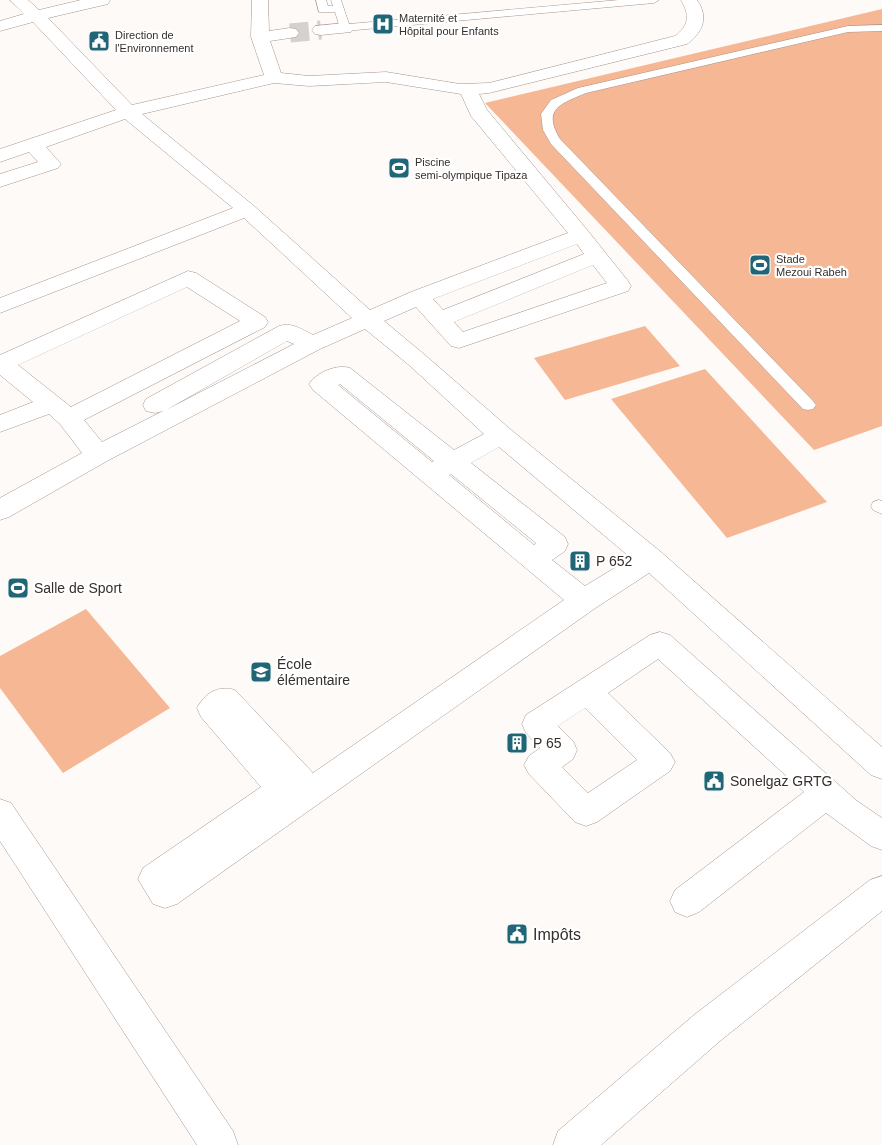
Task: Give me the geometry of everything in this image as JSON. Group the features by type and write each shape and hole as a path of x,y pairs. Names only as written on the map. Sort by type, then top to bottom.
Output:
{"street":[{"path":"18,0 36,16 128,112 248,210 367,319 410,354 501,435 651,559 882,766"},
{"path":"0,26 102,0"},
{"path":"260,0 260,37 274,78"},
{"path":"0,156 128,112 274,78 309,81 386,77 468,90 489,88 680,40 688,36 696,25 696,9 689,0"},
{"path":"321,30 345,28"},
{"path":"260,37 290,34"},
{"path":"419,297 459,341 620,286 478,112 468,90"},
{"path":"0,181 51,164 33,145"},
{"path":"0,306 248,210"},
{"path":"0,510 93,448 312,344 419,297 580,235"},
{"path":"440,319 597,256"},
{"path":"0,424 61,411 257,322 188,278 1,364 61,411 93,448"},
{"path":"533,559 555,544 342,373 321,384 533,559 584,601"},
{"path":"430,474 501,435"},
{"path":"310,791 224,699 212,708 283,789 155,879 165,893 584,601 651,559"},
{"path":"587,691 660,643 846,811 882,836"},
{"path":"687,901 827,793"},
{"path":"0,813 219,1145"},
{"path":"572,1145 707,1028 882,891"}],"lane":[{"path":"320,0 323,10 338,4 345,28 654,0"},
{"path":"808,405 555,141 547,130 544,120 546,112 554,104 582,90 848,29 882,28"}],"shaded area":[{"name":"Stade Mezoui Rabeh","path":"882,9 882,426 814,450 485,103"},
{"path":"645,326 680,366 565,400 534,358"},
{"path":"705,369 827,502 727,538 611,399"},
{"path":"86,609 170,708 63,773 0,688 0,656"}],"tunnel":[{"path":"290,33 321,30"}],"place":[{"name":"Maternité et Hôpital pour Enfants","path":"383,24"},
{"name":"Direction de l'Environnement","path":"99,41"},
{"name":"Piscine semi-olympique Tipaza","path":"399,168"},
{"name":"Stade Mezoui Rabeh","path":"760,265"},
{"name":"P 652","path":"580,561"},
{"name":"Salle de Sport","path":"18,588"},
{"name":"École élémentaire","path":"261,672"},
{"name":"P 65","path":"517,743"},
{"name":"Sonelgaz GRTG","path":"714,781"},
{"name":"Impôts","path":"517,934"}]}
